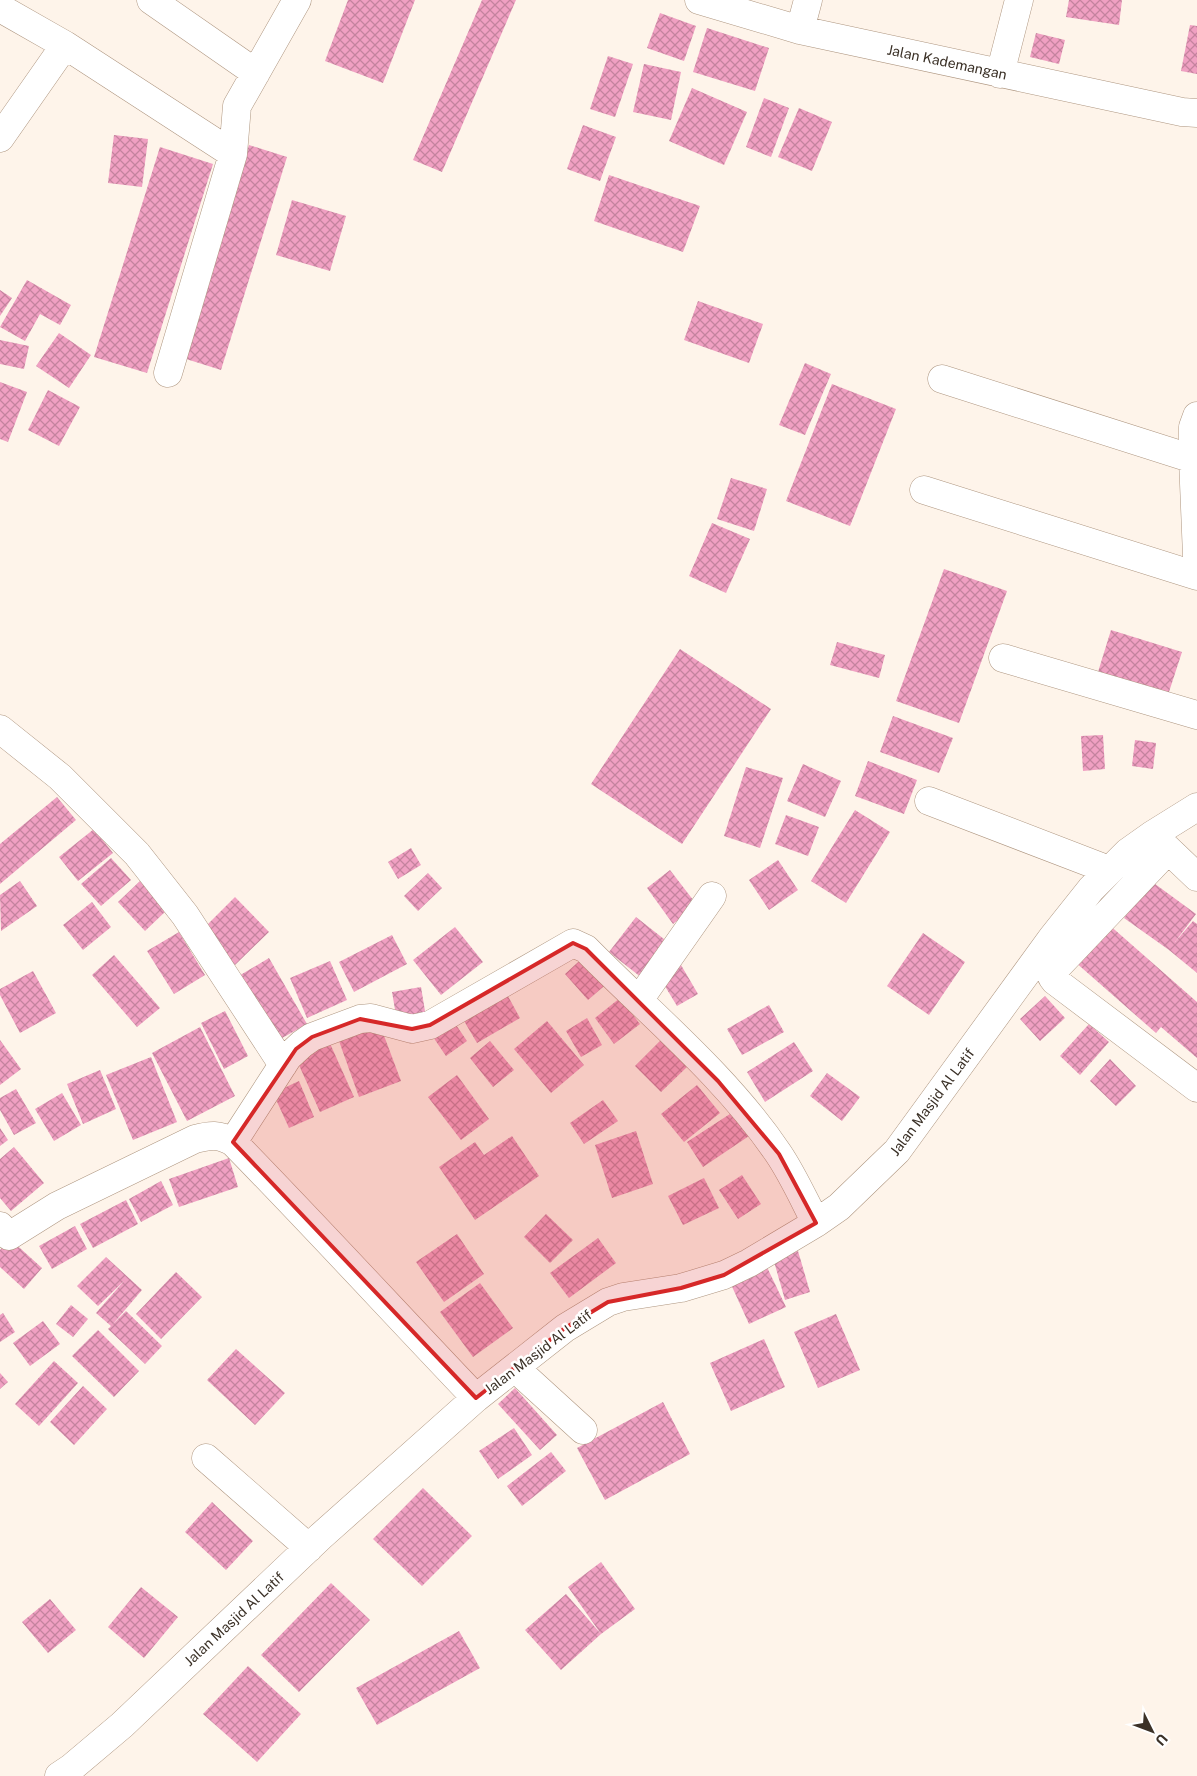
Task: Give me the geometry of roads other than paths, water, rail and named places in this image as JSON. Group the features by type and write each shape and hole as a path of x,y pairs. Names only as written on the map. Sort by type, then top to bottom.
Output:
{"street":[{"path":"151,0 256,73"},
{"path":"168,374 233,154 237,106 297,0"},
{"name":"Jalan Kademangan","path":"699,0 800,30 1000,74 1182,112 1197,113"},
{"path":"800,30 808,0"},
{"path":"1000,74 1019,0"},
{"path":"0,8 65,45 233,154"},
{"path":"0,138 65,45"},
{"path":"942,379 1193,459"},
{"path":"1197,416 1193,427 1197,556"},
{"path":"924,490 1197,576"},
{"path":"1003,658 1197,715"},
{"path":"0,729 60,777 137,854 185,915 283,1065"},
{"path":"929,801 1109,870"},
{"name":"Jalan Masjid Al Latif","path":"58,1776 71,1768 122,1725 309,1548 476,1398 565,1328 608,1302 623,1297 681,1288 724,1275 749,1263 840,1207 897,1151 1052,938 1091,889 1128,852 1160,842 1197,807"},
{"path":"1197,877 1160,842 1055,969 1052,977 1197,1088"},
{"path":"639,1000 712,896"},
{"path":"233,1142 283,1065 296,1049 312,1037 360,1019 370,1018 412,1028 430,1024 566,945 573,943 586,949 639,1000 718,1080 748,1114 779,1154 816,1223"},
{"path":"3,1235 57,1206 195,1139 218,1135 233,1142 476,1398"},
{"path":"515,1368 583,1430"},
{"path":"206,1458 309,1548"}]}
